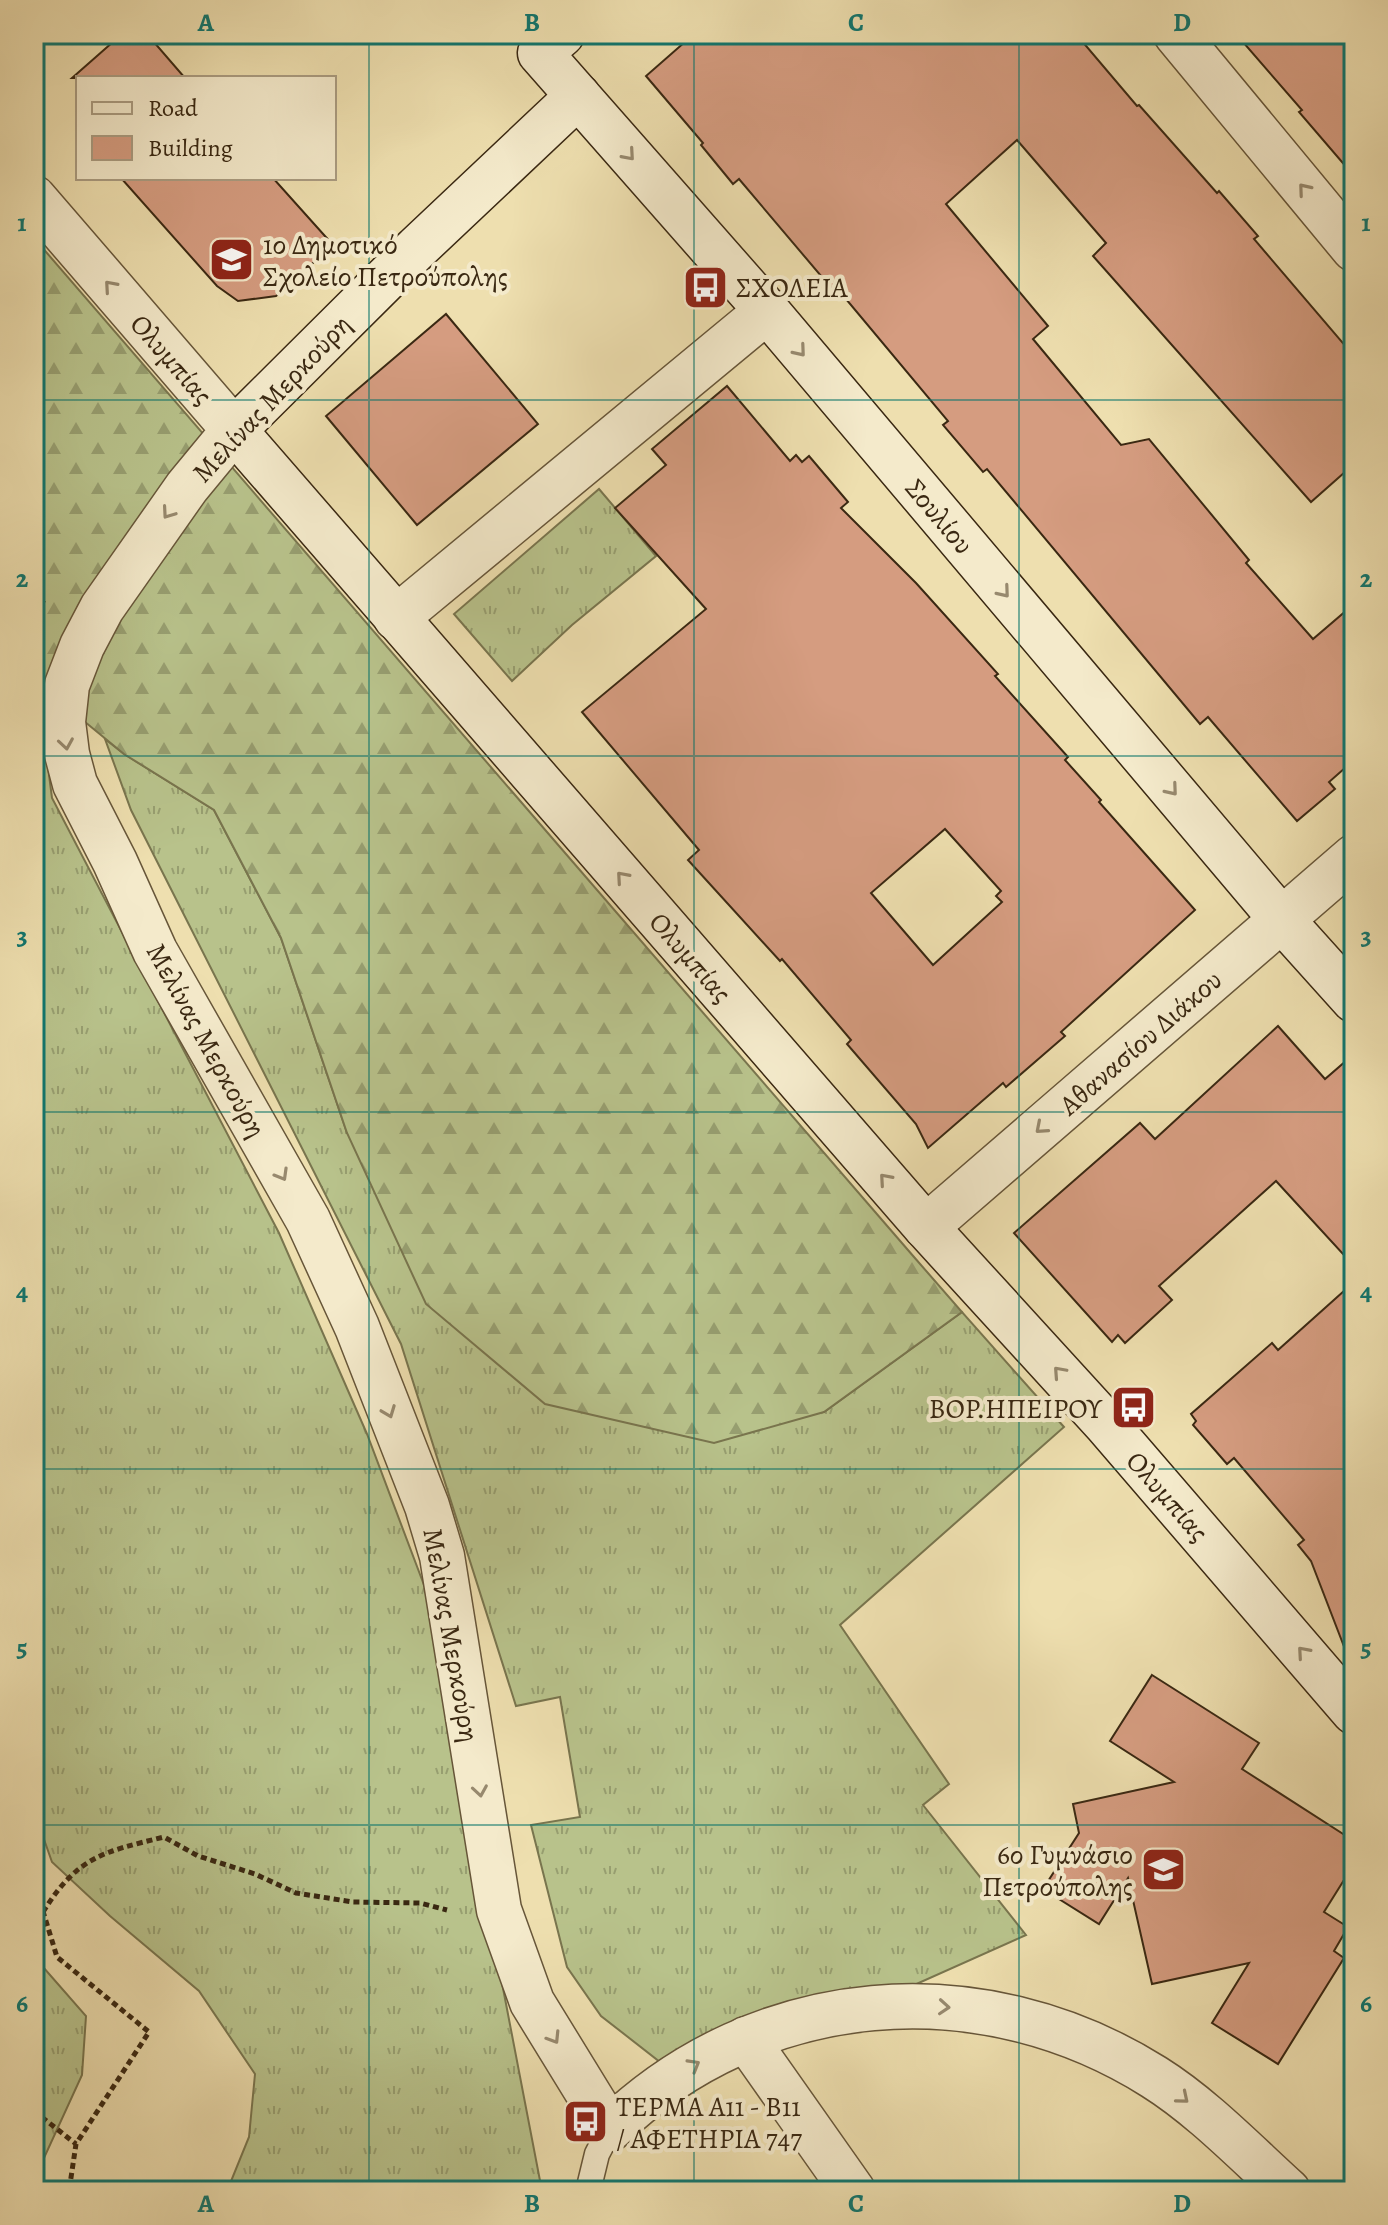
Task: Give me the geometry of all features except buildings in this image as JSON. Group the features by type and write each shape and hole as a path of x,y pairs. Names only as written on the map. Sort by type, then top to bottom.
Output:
{"street":[{"path":"1176,34 1354,249"},
{"name":"Σουλίου","path":"542,40 578,96 767,311 1282,920 1354,1000"},
{"name":"Μελίνας Μερκούρη","path":"578,96 417,248 234,430 187,487 102,608 82,646 67,685 63,722 75,784 155,951 308,1220 357,1327 427,1506 442,1556 499,1910 532,2002 610,2129"},
{"name":"Ολυμπίας","path":"34,198 926,1227 1106,1424 1354,1712"},
{"path":"396,618 767,311"},
{"name":"Αθανασίου Διάκου","path":"926,1227 1354,857"},
{"path":"610,2129 677,2076 746,2039 799,2021 878,2007 952,2007 999,2014 1046,2026 1099,2046 1165,2084 1288,2191"},
{"path":"746,2039 853,2191"}],"lane":[{"path":"588,2191 597,2154 610,2129"}],"path":[{"path":"43,1912 57,1890 79,1867 116,1849 164,1837 198,1856 255,1874 296,1893 353,1902 420,1903 467,1915 499,1910"},
{"path":"34,1882 57,1957 149,2032 76,2144 69,2191"},
{"path":"34,2111 76,2144"}],"green space":[{"path":"34,238 962,1312 824,1412 714,1443 545,1404 426,1304 347,1133 281,938 214,810 124,754 34,680"},
{"path":"599,489 656,556 572,625 512,681 454,614"},
{"path":"34,680 50,693 44,736 52,798 279,1233 367,1434 427,1593 542,2191 227,2191 249,2137 255,2074 199,1991 52,1862 34,1811"},
{"path":"105,739 214,810 281,938 347,1133 824,1412 962,1312 1064,1427 840,1625 949,1784 923,1805 1026,1935 912,1986 827,1997 660,2062 601,2016 567,1967 531,1825 580,1817 560,1697 516,1706 401,1344 131,810"},
{"path":"34,1952 36,1959 86,2016 82,2075 44,2158 34,2169"}],"place":[{"name":"1ο Δημοτικό Σχολείο Πετρούπολης","path":"232,260"},
{"name":"ΣΧΟΛΕΙΑ","path":"705,287"},
{"name":"ΒΟΡ.ΗΠΕΙΡΟΥ","path":"1133,1408"},
{"name":"6ο Γυμνάσιο Πετρούπολης","path":"1164,1870"},
{"name":"ΤΕΡΜΑ Α11 - Β11 / ΑΦΕΤΗΡΙΑ 747","path":"585,2122"}]}
